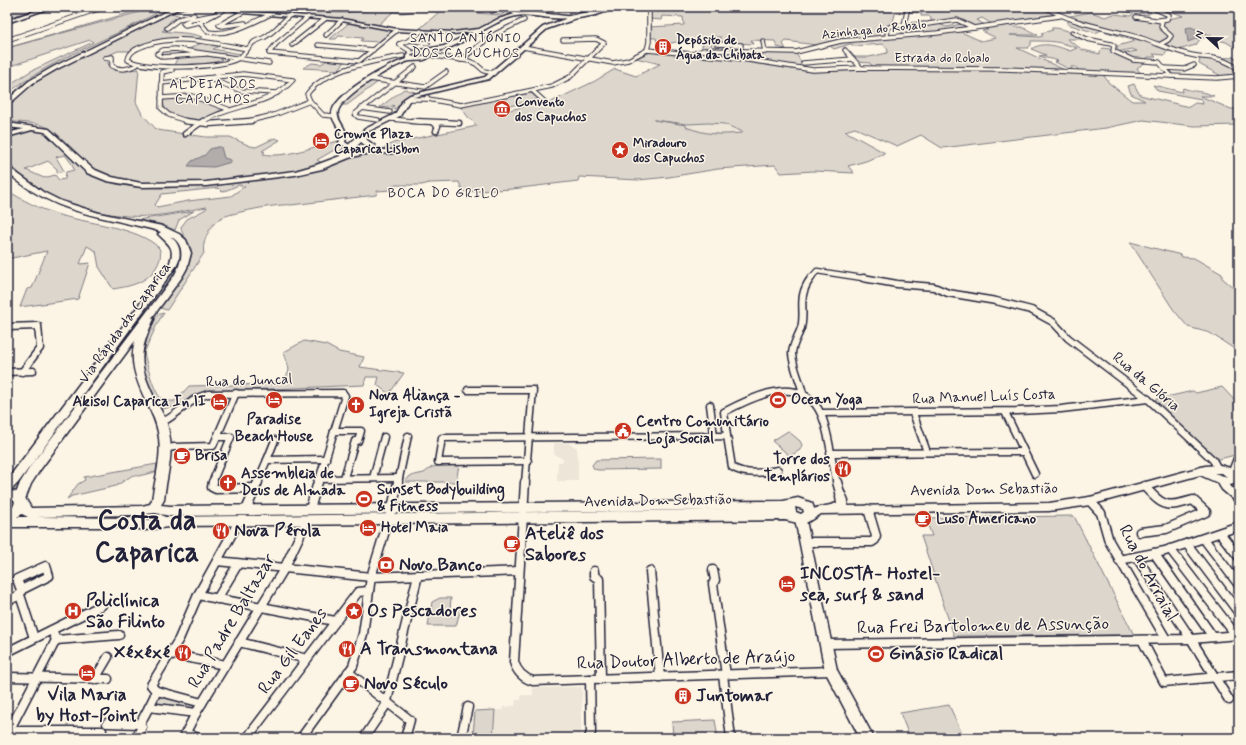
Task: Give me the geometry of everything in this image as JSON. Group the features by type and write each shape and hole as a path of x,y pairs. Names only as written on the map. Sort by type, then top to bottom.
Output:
{"main road":[{"path":"7,22 51,7"},
{"path":"7,97 25,82 50,68 175,7"},
{"path":"7,104 31,82 54,68 180,7"},
{"path":"355,148 369,128 390,116 398,115 408,98 429,90 481,80 494,73 545,28 566,19 617,7"},
{"path":"7,125 19,129 38,130 52,133"},
{"path":"7,135 19,129 44,129 52,133 85,167 94,173 118,181 141,185 191,185 241,180 302,171 322,166 338,159 363,143 369,145"},
{"path":"363,135 364,140 369,145"},
{"path":"355,148 370,149 369,145"},
{"name":"Via Rápida da Caparica","path":"7,168 28,188 56,202 82,210 159,228 173,233 183,242 187,252 186,262 178,277 36,467 26,483 18,510 7,521"},
{"name":"Via Rápida da Caparica","path":"7,177 25,192 54,206 79,214 162,234 172,241 177,252 175,261 168,272 14,480 7,487"},
{"path":"154,509 158,500 164,449 164,432 138,373 136,349 139,338 150,317 178,277"},
{"path":"1223,474 1233,470 1238,461"},
{"name":"Avenida Dom Sebastião","path":"523,512 796,503 836,504 865,509 1049,507 1090,501 1199,472 1208,474 1223,474"},
{"path":"7,494 16,495 26,512 29,513 154,509 246,510 308,515"},
{"path":"796,503 810,509 810,514 800,518 788,512 788,509 796,503"},
{"name":"Avenida Dom Sebastião","path":"523,512 784,515 800,518 836,504"},
{"path":"154,509 162,516 155,523"},
{"path":"141,526 137,520 140,513 154,509"},
{"path":"7,521 130,522 141,526 147,526 155,523 168,522 239,521 308,515 523,512"},
{"path":"800,518 831,672 868,738"}],"street":[{"path":"7,40 104,7"},
{"path":"280,7 373,8"},
{"path":"492,11 498,7 505,8 516,13 566,19"},
{"path":"511,7 516,13"},
{"path":"523,48 613,63 622,62 647,50 649,42 649,7"},
{"path":"904,25 908,7"},
{"path":"1045,7 1060,16"},
{"path":"1136,17 1160,20 1167,19 1169,15 1154,8 1146,7"},
{"path":"178,19 188,20 213,15 221,13 225,8 269,15 290,15 342,20 397,30 472,33"},
{"path":"243,12 219,25 223,26 255,21"},
{"path":"421,31 409,40 399,44 408,56 421,59 516,13"},
{"path":"167,28 171,22 199,14"},
{"path":"188,20 183,23 186,26 200,22 213,15"},
{"path":"200,22 208,32 216,33 233,30 269,15"},
{"path":"105,58 112,57 112,66 118,69 126,69 137,65 164,67 226,63 237,59 254,42 266,36 290,15"},
{"name":"Azinhaga do Robalo","path":"694,54 704,50 796,52 841,41 887,36 930,34 1060,16 1088,25 1162,44 1188,54 1219,58 1227,61 1239,69"},
{"path":"209,17 214,22"},
{"path":"308,17 276,44 269,53 360,61 397,30"},
{"path":"292,45 325,19"},
{"path":"326,35 342,20"},
{"path":"461,60 491,36 524,20"},
{"path":"887,36 889,26 957,20 974,28"},
{"path":"1160,20 1163,22 1161,27 1171,36 1162,44"},
{"path":"1072,32 1087,39 1111,44 1114,46 1113,51 1131,60 1157,61 1171,76"},
{"path":"408,98 428,99 461,105 552,86 567,79 603,44 603,42 596,39 563,40"},
{"path":"137,65 128,60 128,57 132,52 146,45 165,40 189,40 247,49"},
{"path":"409,40 428,43"},
{"path":"763,41 765,52"},
{"path":"717,44 741,45 740,51"},
{"path":"318,45 373,50"},
{"path":"206,54 163,57 156,54 170,49 206,54 237,59 269,63"},
{"name":"Estrada do Robalo","path":"647,50 736,58 807,70 861,68 1004,69 1217,78 1239,76"},
{"path":"845,50 861,68"},
{"path":"184,56 190,54 191,52"},
{"path":"335,115 325,116 322,114 307,96 309,90 315,84 324,78 340,72 420,52 473,62 484,71 494,73"},
{"path":"796,52 807,70"},
{"path":"369,145 381,150 392,152 355,148 343,144 344,131 335,115 336,106 340,101 370,79 408,56"},
{"path":"803,63 853,59"},
{"path":"1164,68 1184,69 1194,65"},
{"path":"378,120 357,116 356,112 415,67"},
{"path":"175,69 162,72 161,108 174,118 199,124 228,124 259,119 310,101"},
{"path":"370,79 427,86 446,72"},
{"path":"161,83 248,74 292,79 292,81 278,93 266,99 228,109 214,115 185,134"},
{"path":"205,78 242,91 278,93"},
{"path":"428,99 429,90"},
{"path":"533,91 545,102"},
{"path":"161,98 192,96 228,109"},
{"path":"361,108 390,116 433,123 459,123"},
{"path":"433,123 438,126 436,131"},
{"name":"Rua da Glória","path":"803,393 792,355 793,347 801,327 801,302 806,285 817,271 898,284 934,287 948,293 996,301 1031,310 1053,322 1068,338 1148,399 1208,455 1223,474 1224,487 1239,500"},
{"path":"7,327 38,326 40,348 22,372"},
{"path":"7,372 33,372"},
{"path":"217,561 371,577 519,571 533,390 468,390"},
{"path":"778,470 770,472 739,472 732,467 724,412 754,396 789,390 803,393 808,396 820,413 830,452 836,504"},
{"name":"Rua do Juncal","path":"161,423 170,419 192,400 201,395 236,393 338,392 343,393 345,396"},
{"path":"164,449 174,447 213,446 236,393"},
{"name":"Rua Padre Baltazar","path":"185,735 196,713 284,569 308,515 345,396"},
{"name":"Rua Manuel Luís Costa","path":"820,413 1005,412 1148,399"},
{"path":"710,405 714,436"},
{"path":"913,412 927,452"},
{"path":"1005,412 1035,474"},
{"path":"334,431 361,431 358,441 355,441 344,478"},
{"path":"373,478 384,436"},
{"path":"301,738 353,666 363,634 371,577 390,514 408,436"},
{"path":"528,461 438,462 442,438 727,436"},
{"path":"217,437 231,437 212,483 212,487 255,488"},
{"path":"246,510 274,440"},
{"path":"830,452 1024,452"},
{"path":"267,460 326,459"},
{"path":"1223,474 1232,493"},
{"path":"319,478 399,478"},
{"path":"1140,532 1155,532 1174,528 1206,512 1193,500 1170,507 1161,504 1144,486"},
{"name":"Rua do Arraial","path":"1090,501 1101,513 1109,541 1166,640"},
{"path":"805,542 872,542 875,540 876,536 865,509"},
{"path":"136,738 142,727 140,724 149,707 153,690 170,654 179,639 198,595 239,521"},
{"path":"1119,560 1137,558 1237,529"},
{"path":"1220,533 1239,557"},
{"path":"1204,539 1239,585"},
{"path":"1188,544 1239,613"},
{"path":"1170,549 1238,636"},
{"path":"1154,553 1213,637"},
{"path":"1137,558 1191,639 1229,700"},
{"path":"217,599 238,564"},
{"path":"713,570 715,580 713,584 725,675 731,738"},
{"name":"Rua Doutor Alberto de Araújo","path":"519,571 514,658 515,666 523,677 533,681 831,672"},
{"path":"594,571 594,576 599,579 601,679"},
{"path":"650,571 660,677"},
{"path":"364,738 386,705 418,575"},
{"name":"Rua Gil Eanes","path":"247,738 358,592 369,591"},
{"path":"7,601 20,592 34,638"},
{"path":"198,595 335,621"},
{"path":"7,652 102,605"},
{"path":"52,630 56,640 8,733 102,731"},
{"path":"56,640 119,635"},
{"name":"Rua Frei Bartolomeu de Assunção","path":"825,644 1166,640 1238,636"},
{"path":"1142,640 1164,682 1239,675"},
{"path":"239,642 307,659"},
{"path":"170,654 225,665"},
{"path":"95,678 108,657"},
{"path":"348,672 387,700 410,720 405,738"},
{"path":"7,677 108,679"},
{"path":"589,738 591,724 590,679"},
{"path":"153,690 202,703"},
{"path":"461,738 468,706"},
{"path":"149,707 196,713"},
{"path":"107,722 140,724"},
{"path":"185,735 198,738"}],"shaded area":[{"path":"7,7 43,7 7,18"},
{"path":"158,7 167,7 65,58 45,69 7,94 7,86 31,71 93,42 90,40 7,67 7,48"},
{"path":"184,7 189,7 172,13 180,16 170,21 162,31 188,33 202,37 197,39 179,38 157,40 130,51 118,51 102,58 108,59 108,64 113,69 139,69 136,102 142,114 157,130 206,137 230,137 250,146 256,147 275,138 280,140 262,151 265,152 263,154 281,155 339,141 341,146 317,160 322,163 328,162 307,169 286,173 188,184 169,185 133,182 116,178 92,168 85,163 61,137 49,128 34,124 7,121 7,110 16,98 40,79 69,62"},
{"path":"399,7 495,7 498,8 478,13 501,15 504,13 495,11 500,9 513,13 477,30 459,32 418,30 439,12 419,10 403,13 393,12 377,26 350,20 284,14 286,8 353,10"},
{"path":"513,7 612,7 572,16 517,13"},
{"path":"651,7 1044,7 1056,14 992,24 982,18 977,20 985,25 935,33 903,34 896,26 939,24 946,27 967,23 962,21 932,23 930,16 921,16 921,13 896,11 892,25 886,30 885,36 816,45 786,41 783,44 786,49 777,47 775,41 751,40 753,44 719,42 721,37 712,37 712,39 714,39 711,46 716,47 716,50 701,50 703,43 666,43 657,42 656,38 651,38 650,27 684,25 683,17 662,16 661,20 650,19"},
{"path":"1130,7 1151,12 1148,15 1140,13 1139,16 1164,20 1183,16 1160,9 1161,7 1239,7 1239,50 1226,42 1206,37 1200,39 1196,45 1178,50 1150,40 1065,17 1091,12 1105,17 1114,14 1131,16 1133,13 1114,9"},
{"path":"1069,20 1139,38 1174,50 1166,52 1165,55 1153,54 1156,57 1148,57 1145,60 1136,59 1120,54 1137,51 1132,49 1117,52 1117,46 1135,41 1101,30 1096,33 1067,24"},
{"path":"350,22 396,30 381,42 361,41 363,38 339,36 336,39 330,39"},
{"path":"1012,23 1015,27 1022,27 1038,35 1010,35 1039,37 1043,36 1041,33 1053,30 1051,28 1068,31 1085,39 1067,39 1083,50 1100,54 1100,51 1103,48 1110,49 1111,51 1130,60 1147,61 1137,68 1141,74 1079,71 1076,67 1071,67 1073,71 1055,62 1058,61 1039,56 1046,55 1031,49 1041,45 1055,46 1070,51 1077,48 1065,44 1049,41 1031,41 1031,45 1028,48 1017,48 1067,71 1102,73 1109,83 1132,101 1145,101 1131,94 1128,86 1134,84 1140,95 1189,107 1195,103 1203,104 1201,99 1158,91 1153,85 1182,92 1183,88 1210,94 1214,96 1200,96 1231,109 1239,109 1239,125 1194,126 1143,120 1106,128 942,148 921,135 897,146 855,128 845,131 885,153 866,161 848,166 854,173 814,171 781,173 775,165 718,169 669,177 638,180 579,177 578,181 512,189 463,192 459,182 429,183 422,185 393,185 391,190 377,191 376,195 267,207 244,211 221,218 210,229 205,239 203,249 204,253 167,310 160,308 180,280 191,256 190,246 182,233 181,227 187,219 206,209 207,207 164,215 149,216 121,215 89,210 59,200 45,193 16,171 7,161 7,139 22,132 34,130 44,132 49,135 70,157 91,175 116,184 134,187 165,188 226,184 315,171 343,158 364,154 374,154 393,143 477,126 460,106 531,93 538,99 510,106 508,104 497,107 502,112 542,102 543,104 549,103 595,81 615,69 636,76 660,64 636,58 651,52 712,57 812,72 897,69 872,66 870,63 857,62 852,57 869,57 887,53 888,50 883,44 856,46 850,44 834,49 827,44 959,31 981,41 996,38 982,31 988,30 982,28","holes":["654,120 687,124 724,124 743,132 713,134 693,130 686,127 686,125","65,155 72,164 74,170 66,172 65,179 59,180 55,175 44,178 26,170 48,161 57,169 57,173 64,171 56,157","239,185 245,186 231,196 188,201 157,207 155,205 162,194 218,188 222,192"]},
{"path":"1191,27 1212,36 1203,36 1188,42 1186,28"},
{"path":"201,43 219,46 213,49 241,54 238,57 187,50"},
{"path":"699,52 795,52 805,68 699,54"},
{"path":"207,56 222,58 220,63 174,65 178,57"},
{"path":"1200,57 1239,58 1239,78 1225,78 1199,64"},
{"path":"328,60 345,62 338,70 303,68 312,63 321,64"},
{"path":"374,81 378,82 347,105 341,105 356,91"},
{"path":"404,89 415,92 401,100 400,106 395,109 392,108 394,106 393,105 389,108 380,107"},
{"path":"188,97 223,109 197,122 192,122 174,116 169,112 164,104 164,99"},
{"path":"653,121 687,124 708,123 724,125 743,132 718,135 702,133 685,127 686,125"},
{"path":"221,147 224,158 231,160 231,162 214,167 188,166 192,161 205,155 210,149"},
{"path":"7,190 30,204 49,212 110,226 138,235 150,241 159,248 159,262 153,272 138,283 113,289 99,267 96,251 87,246 80,264 90,263 78,299 20,307 27,289 32,288 47,251 7,259"},
{"path":"194,211 179,220 175,230 160,224 137,220"},
{"path":"171,236 176,238 183,250 180,268 20,489 11,489 36,458 177,266 180,258 180,250 179,246"},
{"path":"1130,242 1181,255 1182,257 1194,258 1222,274 1222,278 1239,292 1239,352 1210,333 1188,327 1173,309"},
{"path":"164,313 158,322 144,353 156,390 165,401 175,401 189,386 277,384 283,380 289,370 284,352 304,341 326,345 339,352 364,357 360,367 404,373 389,394 377,385 379,377 366,377 364,385 202,392 191,396 182,405 160,409 147,386 140,354 149,332 153,329 151,329 157,315"},
{"path":"1222,387 1239,405 1239,454 1215,460 1153,400 1193,391 1196,393"},
{"path":"788,431 800,441 802,445 800,450 790,456 772,441"},
{"path":"554,443 568,443 577,448 578,481 557,481 558,462 562,462 563,459 554,454"},
{"path":"661,459 661,469 598,470 594,469 592,465 596,460"},
{"path":"157,464 156,472 138,476 133,475 116,486 72,496 67,499 78,484 85,480 84,477"},
{"path":"459,465 456,482 405,482 410,476 424,473 432,467"},
{"path":"1074,516 1134,635 954,636 921,536 932,536 925,518"},
{"path":"440,598 451,598 450,610 461,608 456,626 428,626 432,602"},
{"path":"582,687 580,738 469,738 475,711 503,710 503,707 515,706 516,700 521,700 521,695 533,695 533,688"},
{"path":"160,695 196,705 193,708 155,704"},
{"path":"949,705 964,738 910,738 900,713"},
{"path":"495,710 493,738 473,738 475,711"},
{"path":"715,720 718,738 673,738 672,722"}],"waterway":[{"path":"7,48 150,7"}],"place":[{"name":"Depósito de Água da Chibata","path":"663,47"},
{"name":"Convento dos Capuchos","path":"502,109"},
{"name":"Crowne Plaza Caparica Lisbon","path":"321,141"},
{"name":"Miradouro dos Capuchos","path":"620,150"},
{"name":"Paradise Beach House","path":"274,400"},
{"name":"Ocean Yoga","path":"778,400"},
{"name":"Akisol Caparica In II","path":"219,402"},
{"name":"Nova Aliança - Igreja Cristã","path":"356,405"},
{"name":"Centro Comunitário - Loja Social","path":"623,431"},
{"name":"Brisa","path":"182,456"},
{"name":"Torre dos Templários","path":"843,469"},
{"name":"Assembleia de Deus de Almada","path":"228,483"},
{"name":"Sunset Bodybuilding & Fitness","path":"364,499"},
{"name":"Luso Americano","path":"923,519"},
{"name":"Hotel Maia","path":"368,528"},
{"name":"Nova Pérola","path":"221,531"},
{"name":"Ateliê dos Sabores","path":"512,544"},
{"name":"Novo Banco","path":"386,565"},
{"name":"INCOSTA- Hostel- sea, surf & sand","path":"787,584"},
{"name":"Policlínica São Filinto","path":"73,611"},
{"name":"Os Pescadores","path":"354,611"},
{"name":"A Transmontana","path":"347,649"},
{"name":"Xéxéxé","path":"183,653"},
{"name":"Ginásio Radical","path":"876,654"},
{"name":"Vila Maria by Host-Point","path":"87,673"},
{"name":"Novo Século","path":"351,684"},
{"name":"Juntomar","path":"683,696"}],"district":[{"name":"SANTO ANTÓNIO DOS CAPUCHOS","path":"466,46"},
{"name":"ALDEIA DOS CAPUCHOS","path":"213,92"},
{"name":"BOCA DO GRILO","path":"444,193"},
{"name":"Costa da Caparica","path":"147,537"}]}
